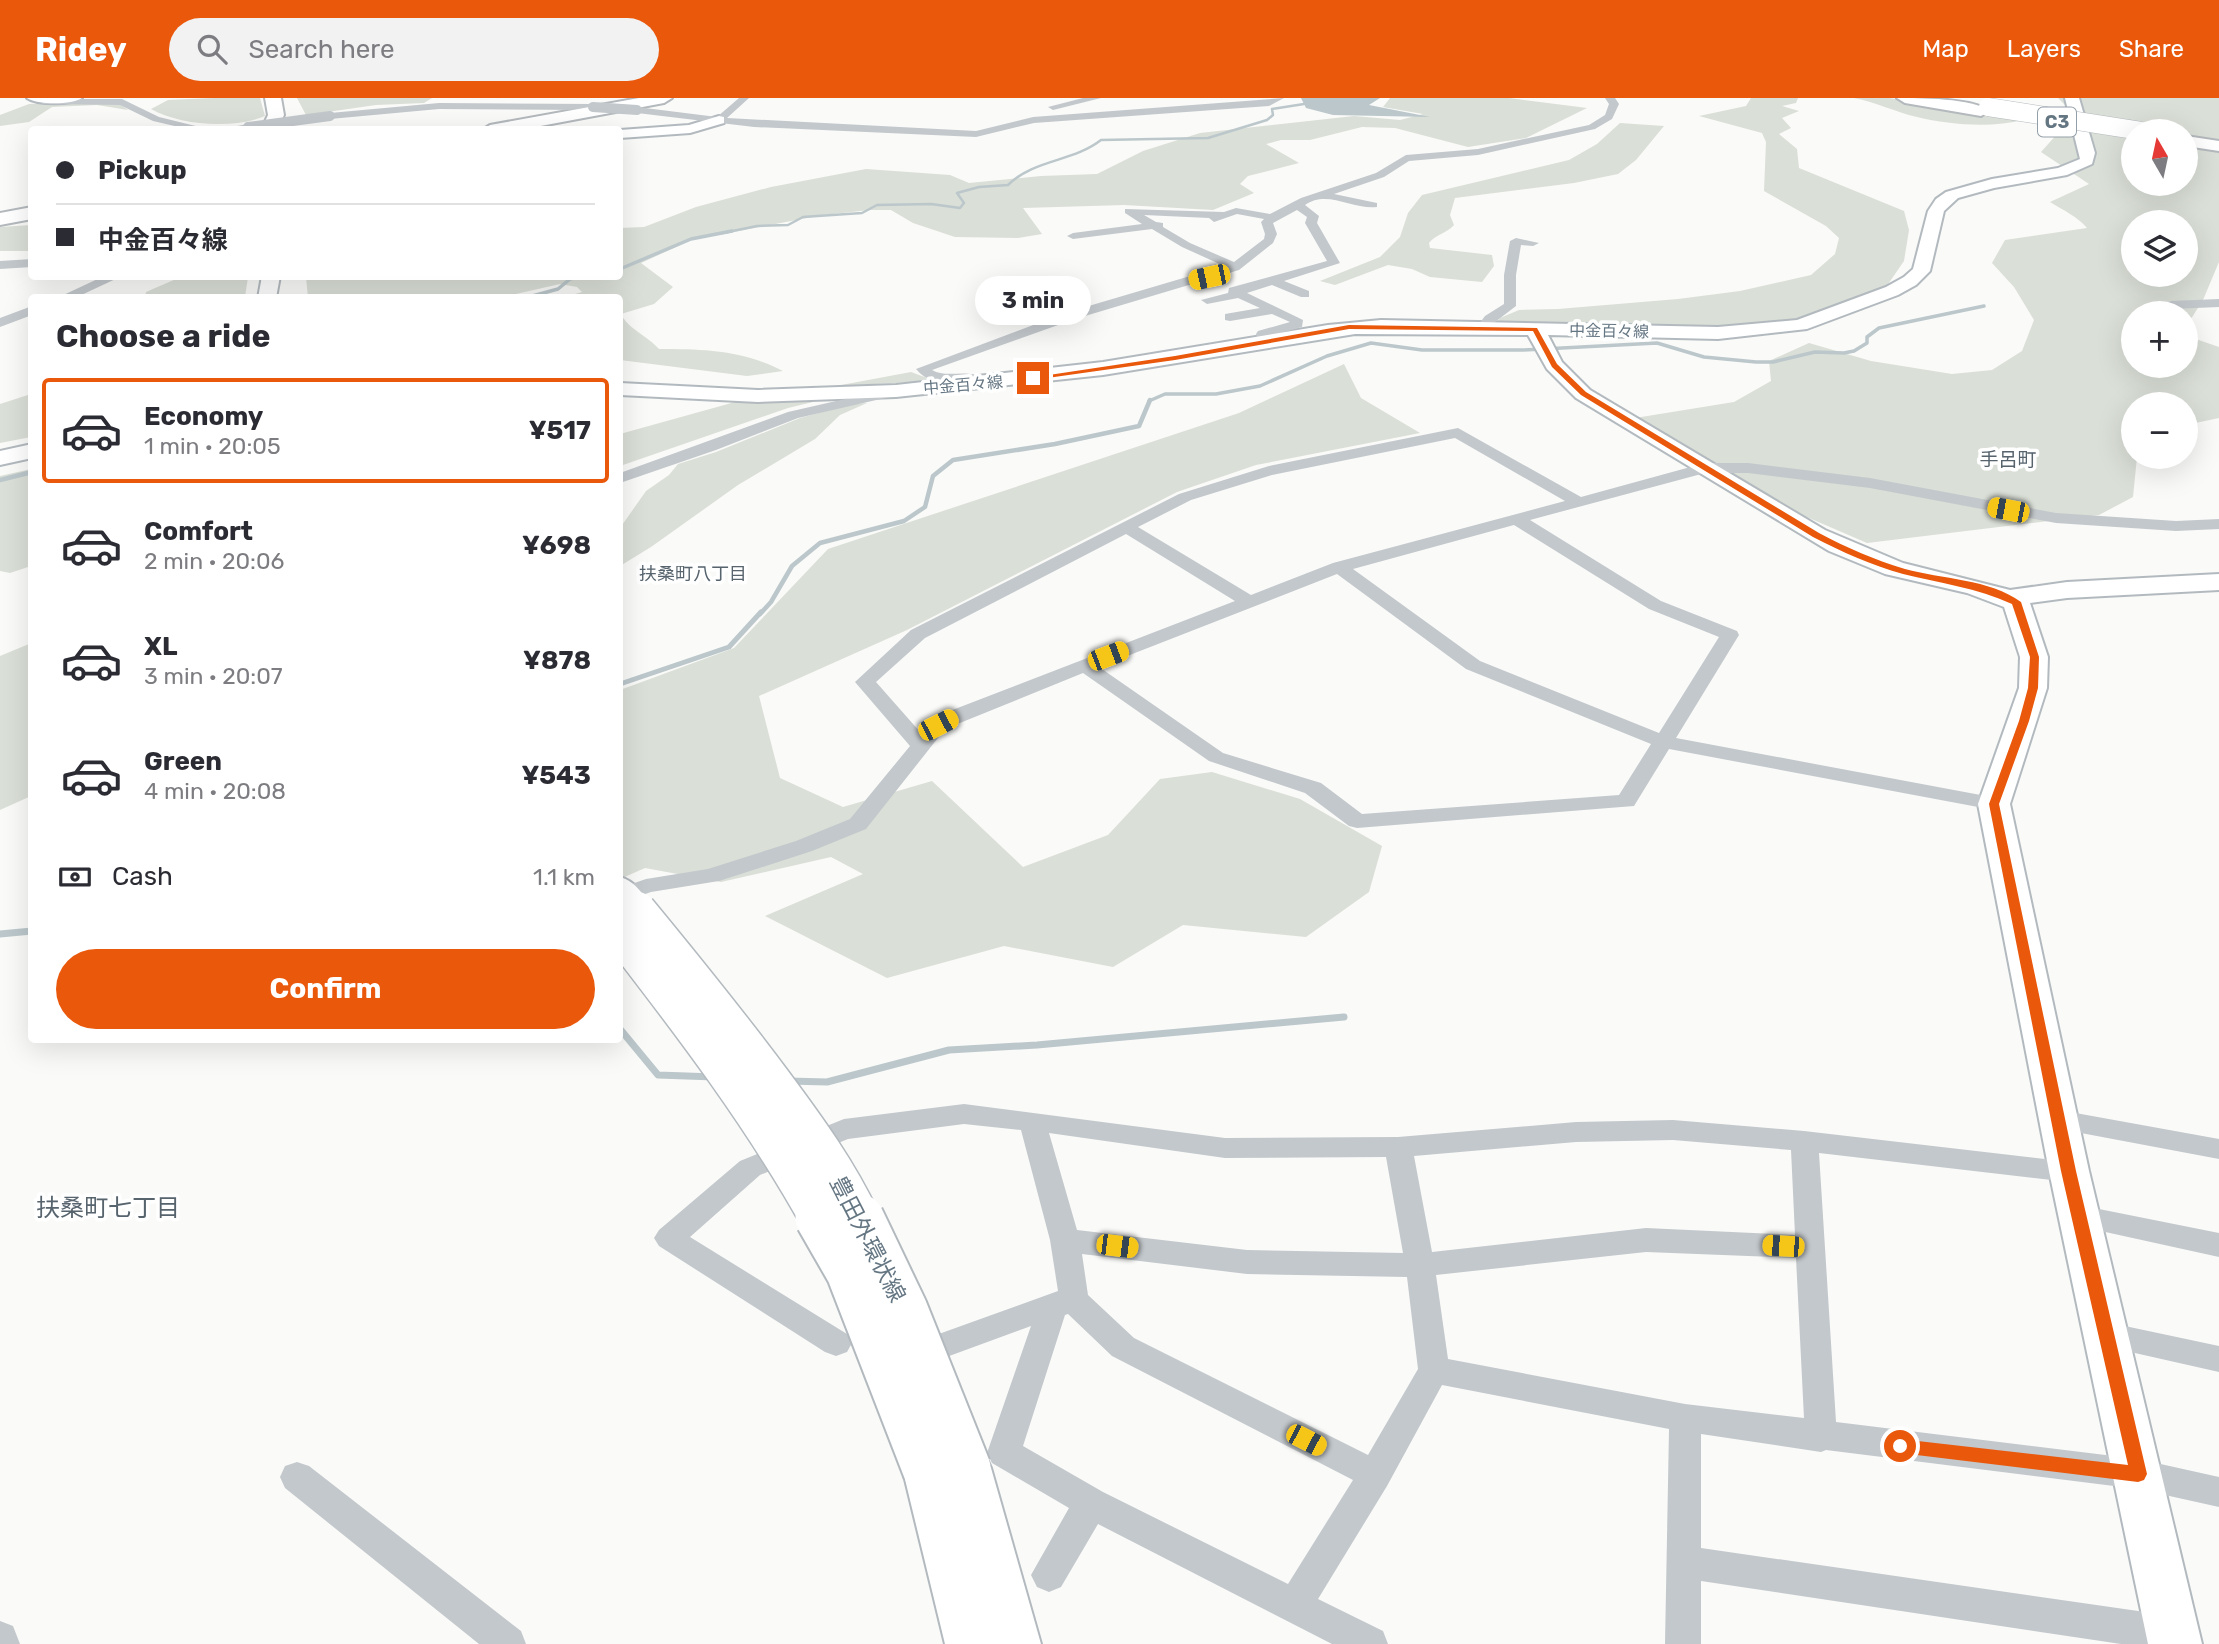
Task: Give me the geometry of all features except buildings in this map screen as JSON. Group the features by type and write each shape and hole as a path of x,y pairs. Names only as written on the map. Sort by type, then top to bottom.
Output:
{"highway":[{"path":"271,126 277,110 273,98"},
{"path":"280,126 285,112 281,98"},
{"path":"512,126 664,98"},
{"path":"538,126 683,98"},
{"name":"C3","path":"1905,98 2121,128"},
{"name":"C3","path":"1927,98 2121,132"},
{"path":"2198,141 2219,144"},
{"path":"0,220 28,216"}],"street":[{"path":"34,98 75,98"},
{"path":"48,98 45,102 121,102 156,119 189,126"},
{"path":"439,106 449,98"},
{"path":"623,134 690,129 719,120 744,98"},
{"path":"1018,113 1096,98"},
{"path":"1249,98 1274,100"},
{"path":"1081,371 1044,371 940,380 923,369 1070,316 1209,277 1235,267 1269,241 1271,234 1267,222 1271,217 1321,195 1380,176 1406,158 1478,152 1592,127 1609,117 1614,104 1609,98"},
{"name":"中金百々線","path":"623,389 711,397 975,386 1264,343 1349,327 1718,333 1800,325 1892,291 1921,271 1936,211 1942,202 1952,195 1992,184 2062,172 2087,162 2088,153 2072,98"},
{"path":"255,126 439,106 593,107 824,128 983,134 1033,120 1114,116 1274,100"},
{"path":"887,132 964,122"},
{"path":"803,138 824,128"},
{"path":"1347,187 1381,194"},
{"path":"1321,195 1373,205"},
{"path":"1302,203 1340,208"},
{"path":"1207,300 1334,263 1325,252 1323,240 1311,223 1313,216 1302,203"},
{"path":"1225,215 1129,210 1197,251 1235,267"},
{"path":"1073,236 1217,219 1239,211 1271,217"},
{"path":"1483,328 1490,319 1510,306 1510,275 1516,242 1532,243"},
{"path":"0,265 28,263"},
{"path":"1209,277 1296,320 1297,324 1263,334 1264,343"},
{"path":"73,294 106,280"},
{"path":"1275,282 1305,294"},
{"path":"2198,304 2219,303"},
{"path":"1230,317 1273,310"},
{"path":"0,323 28,312"},
{"path":"1535,330 1554,365 1583,394 1850,553 1904,571 1990,590 2016,602"},
{"path":"623,477 793,415 896,391"},
{"path":"920,745 865,682 918,634 1185,497 1269,471 1458,433 1579,502"},
{"path":"0,458 28,452"},
{"path":"625,906 646,886 711,876 804,846 858,824 938,725 962,713 1339,567 1705,468 1748,468 1870,483 2031,515 2141,525 2219,524"},
{"path":"1084,665 1216,757 1313,788 1357,821 1626,801 1730,635 1655,605 1516,519"},
{"path":"1126,527 1248,601"},
{"path":"1339,567 1473,665 1664,742 1994,804"},
{"path":"1682,1562 2174,1639 2068,1171 1994,804 2033,688 2034,657 2016,602 2010,598 2067,590 2219,582"},
{"name":"豊田外環状線","path":"625,906 727,1021 796,1114 846,1188 922,1353 947,1470 972,1644"},
{"name":"豊田外環状線","path":"625,906 708,1044 796,1176 850,1272 947,1470 1014,1644"},
{"path":"836,1343 669,1238 750,1168 844,1129 964,1114 1225,1148 1398,1147 1576,1132 1673,1130 1804,1141 2068,1171"},
{"path":"2059,1120 2219,1149"},
{"path":"1032,1121 1065,1240 1064,1302 1004,1453 1091,1503 1370,1644"},
{"path":"1804,1141 1821,1437"},
{"path":"1294,1606 1375,1475 1434,1370 1420,1265 1398,1147"},
{"path":"2079,1216 2219,1245"},
{"path":"1065,1240 1247,1262 1420,1265 1646,1240 1810,1247"},
{"path":"922,1353 1064,1302"},
{"path":"1064,1302 1123,1347 1375,1475"},
{"path":"2106,1335 2219,1359"},
{"path":"1434,1370 1685,1418 1821,1437 2138,1474 2219,1492"},
{"path":"1683,1644 1685,1418"},
{"path":"297,1477 508,1644"},
{"path":"1048,1575 1091,1503"},
{"path":"0,1639 2,1644"}],"shaded area":[{"path":"260,98 265,116 238,123 208,124 177,119 151,109 168,100"},
{"path":"297,98 432,98 424,103 376,105 306,115"},
{"path":"1301,98 1380,98 1369,105 1430,117 1333,115 1306,108"},
{"path":"1390,98 1509,98 1587,108 1526,138 1468,147 1395,128 1362,127 1310,140 1281,140 1266,144 1299,163 1248,176 1240,184 1254,193 1213,210 1124,205 1023,208 1042,234 1018,238 955,237 913,223 891,210 870,210 823,215 691,240 641,263 673,287 654,304 623,313 623,294 575,294 582,292 577,287 560,284 516,294 308,294 306,280 623,280 623,228 644,227 696,207 771,187 866,169 950,175 969,183 1097,174 1143,151 1200,133 1354,116 1400,120 1423,114 1383,107"},
{"path":"1751,98 1798,98 1796,103 1782,106 1799,111 1782,118 1791,128 1779,134 1797,149 1799,168 1904,211 1909,230 1904,261 1884,290 1791,322 1749,328 1494,325 1500,318 1519,310 1678,299 1740,291 1811,275 1835,254 1839,238 1826,226 1764,191 1766,142 1762,133 1699,116 1746,106"},
{"path":"1854,98 1889,98 2024,120 1984,125 1943,122"},
{"path":"2058,98 2219,98 2219,262 2198,308 2198,301 2121,301 2121,378 2198,378 2198,340 2219,347 2219,418 2198,422 2198,392 2121,392 2121,469 2136,469 2133,497 2099,515 1867,543 1772,502 1635,418 1734,402 1771,381 1769,361 1809,343 1871,361 1952,374 1992,370 2022,351 2034,320 2014,287 1992,263 2005,240 2087,228 2075,217 2050,202 2089,184 2041,152 2066,124 2069,109"},
{"path":"79,102 121,105 128,110 97,105 52,107 29,122 0,126 0,115 29,104"},
{"path":"1620,123 1664,126 1636,160 1618,174 1574,183 1455,198 1450,215 1454,225 1432,240 1429,243 1430,248 1492,255 1494,266 1482,282 1430,277 1412,269 1388,265 1335,285 1320,281 1380,257 1400,237 1408,213 1422,195 1569,160 1597,144"},
{"path":"28,225 28,251 0,251 0,227"},
{"path":"174,280 248,280 245,294 146,292"},
{"path":"623,317 659,349 707,350 738,355 783,371 747,376 623,360"},
{"path":"1344,364 1361,398 1420,433 1256,465 1177,492 907,630 759,696 780,778 843,807 932,781 1023,867 1108,835 1160,779 1212,772 1300,799 1382,846 1369,892 1306,937 1183,925 1113,967 1004,946 887,978 765,916 863,874 831,857 721,882 645,868 623,878 623,689 734,648 828,549 1239,413"},
{"path":"911,372 935,381 836,386"},
{"path":"28,395 28,438 0,443 0,404"},
{"path":"842,395 788,408 623,465 623,433 735,402"},
{"path":"867,403 840,415 815,439 738,485 623,564 623,524 646,491 669,475 678,464 716,452 800,418 852,404"},
{"path":"28,470 28,567 10,573 0,571 0,476"},
{"path":"28,644 28,797 0,810 0,656"}],"waterway":[{"path":"723,233 757,226 788,225 803,217 862,213 877,205 931,204 960,208 964,203 957,193 979,187 1008,185 1030,170 1078,153 1101,140 1208,138 1267,120 1273,115 1272,109 1304,104"},
{"path":"623,268 691,239 732,231"},
{"path":"540,294 558,289 569,280"},
{"path":"1150,401 1165,394 1216,394 1260,386 1327,356 1371,343 1422,350 1523,350 1657,343 1704,357 1773,362 1815,352 1854,351 1867,343 1867,337 1879,328 1984,306"},
{"path":"760,614 771,602 792,566 820,543 904,521 925,507 933,476 953,460 1055,444 1139,426 1150,401"},
{"path":"0,480 28,473"},
{"path":"623,683 729,647 761,612"},
{"path":"0,934 28,931"},
{"path":"788,1081 827,1082 949,1050 1037,1045 1344,1017"},
{"path":"623,1033 658,1075 715,1077"}],"district":[{"name":"手呂町","path":"2008,459"},
{"name":"扶桑町八丁目","path":"693,574"},
{"name":"扶桑町七丁目","path":"108,1208"}],"route":[{"path":"1033,378 1175,358 1349,327 1535,330 1554,365 1583,394 1816,535 1874,562 1990,590 2016,602 2034,657 2033,688 1994,804 2068,1171 2138,1474 1900,1446"}]}
